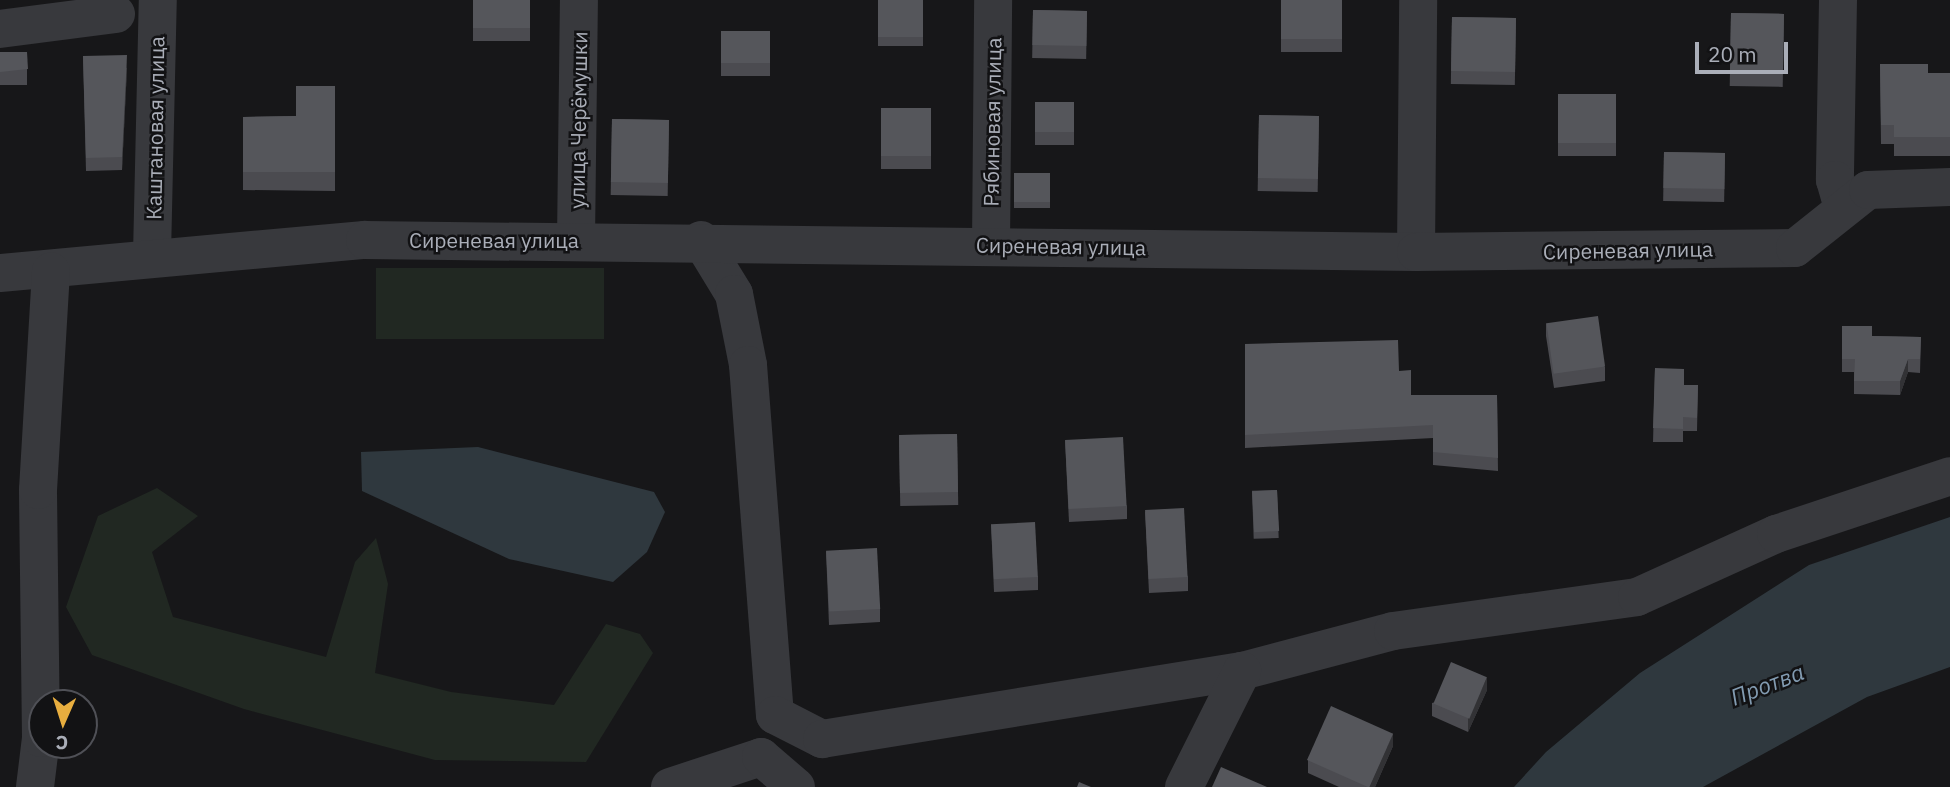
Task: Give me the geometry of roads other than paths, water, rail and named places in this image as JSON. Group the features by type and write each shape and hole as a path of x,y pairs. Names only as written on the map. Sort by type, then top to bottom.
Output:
{"street":[{"name":"Каштановая улица","path":"152,255 158,0"},
{"name":"улица Черёмушки","path":"576,240 579,0"},
{"name":"Рябиновая улица","path":"991,245 993,0"},
{"path":"1416,253 1418,0"},
{"path":"1838,0 1835,180 1842,205"},
{"path":"0,29 116,14"},
{"name":"Сиреневая улица","path":"0,273 116,267 152,255 365,240 701,240 1416,253 1795,248 1842,205 1868,190 1950,187"},
{"path":"701,240 734,294 748,365 775,715 822,739 1242,671 1394,631 1637,597 1776,534 1950,477"},
{"path":"35,787 41,738 38,490 51,271"},
{"path":"1184,787 1242,671"},
{"path":"670,787 761,757 798,787 822,739"}],"water":[{"path":"478,447 654,492 665,512 647,552 613,582 509,559 362,491 361,452"},
{"name":"Протва","path":"1950,517 1950,667 1867,697 1703,787 1514,787 1546,752 1640,673 1809,565"}]}
